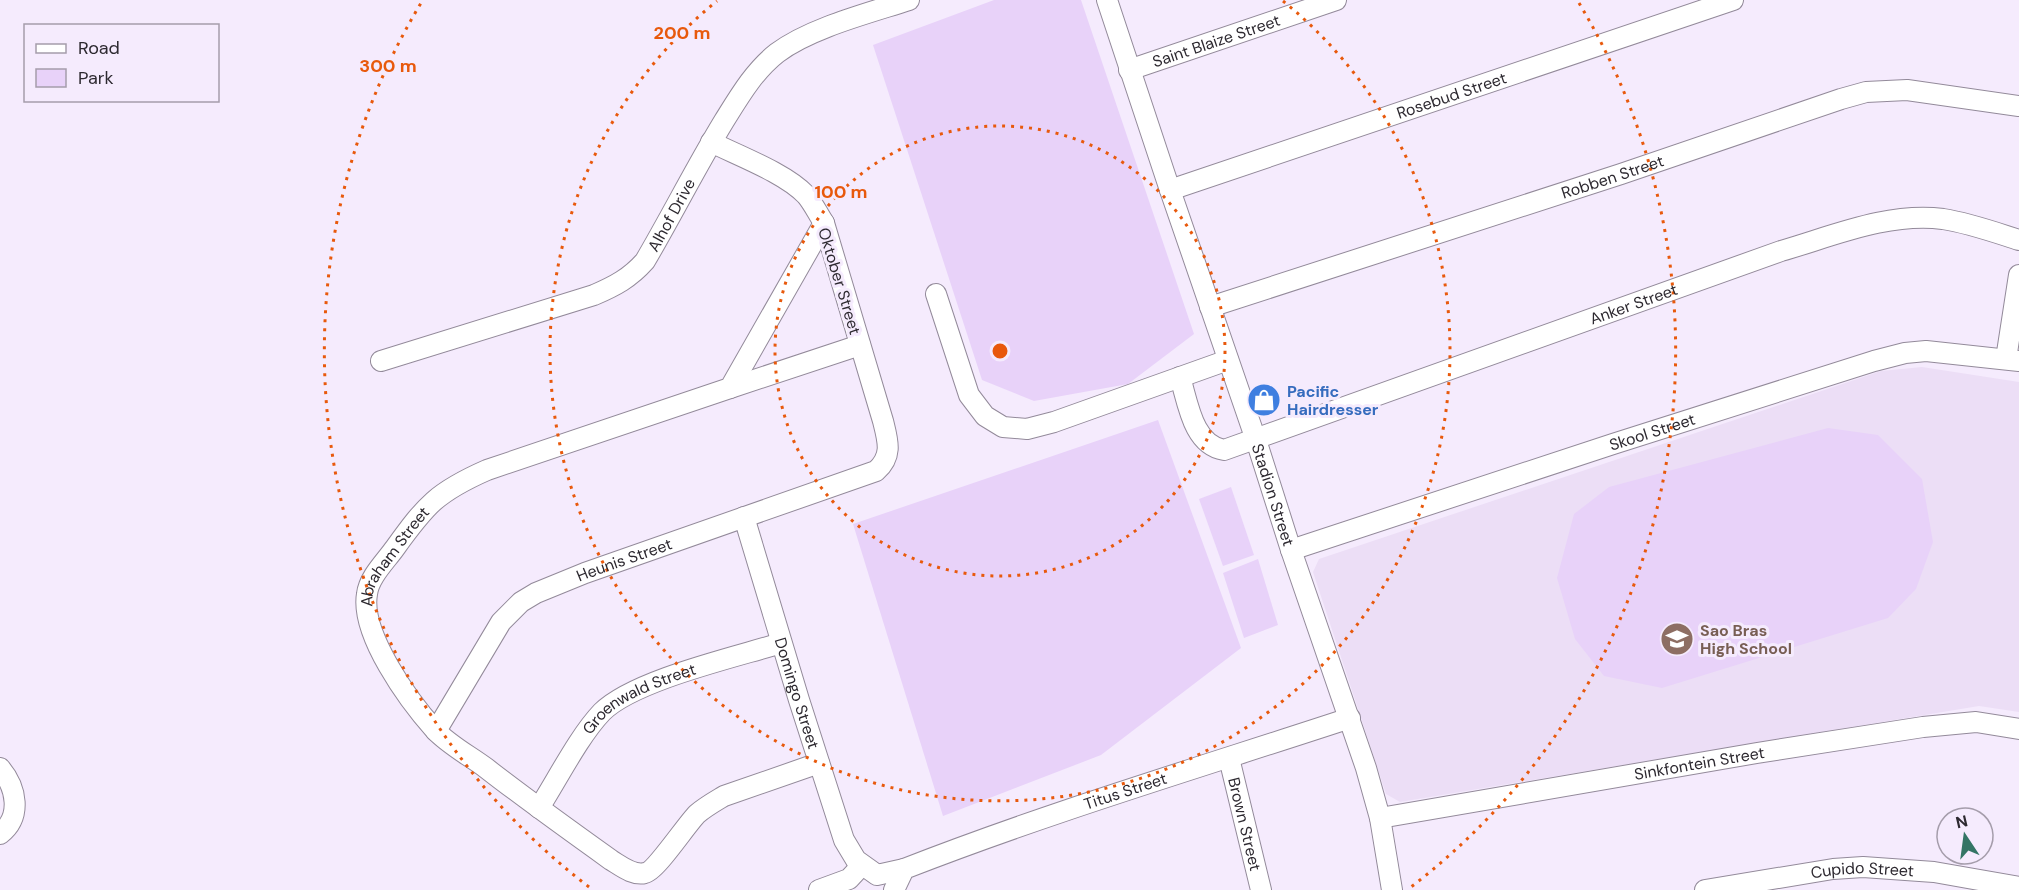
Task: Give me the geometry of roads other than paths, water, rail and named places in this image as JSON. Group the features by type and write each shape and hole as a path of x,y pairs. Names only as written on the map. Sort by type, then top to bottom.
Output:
{"street":[{"name":"Alhof Drive","path":"381,361 594,295 618,285 645,261 711,142 747,86 777,53 861,8 909,0"},
{"name":"Stadion Street","path":"1107,0 1350,718 1380,818 1392,890"},
{"name":"Saint Blaize Street","path":"1129,70 1336,0"},
{"name":"Rosebud Street","path":"1170,190 1733,0"},
{"name":"Robben Street","path":"1210,307 1622,174 1866,92 1906,90 2019,106"},
{"name":"Oktober Street","path":"711,142 800,189 808,197 824,223 888,444 887,458 876,471"},
{"name":"Anker Street","path":"1180,377 1197,431 1213,448 1224,450 1781,251 1864,227 1911,218 1944,219 2019,240"},
{"path":"730,388 824,223"},
{"path":"2013,360 2019,275"},
{"path":"936,294 969,395 985,416 1003,427 1027,429 1054,422 1228,360"},
{"name":"Abraham Street","path":"819,763 724,796 711,803 697,814 656,866 647,873 632,872 539,808 436,731 396,677 380,650 371,629 366,602 369,584 416,519 430,502 460,482 487,470 860,345"},
{"name":"Skool Street","path":"1292,550 1874,361 1905,353 1926,351 2013,360"},
{"name":"Heunis Street","path":"436,731 501,622 521,602 536,593 585,573 876,471"},
{"name":"Domingo Street","path":"744,517 781,643 844,840 856,860 862,865"},
{"name":"Groenwald Street","path":"539,808 590,728 604,711 632,692 685,672 781,643"},
{"name":"Titus Street","path":"862,865 877,875 904,870 1014,828 1350,718"},
{"name":"Sinkfontein Street","path":"1380,818 1745,755 1923,727 1976,723 2019,729"},
{"name":"Brown Street","path":"1228,758 1255,888"},
{"path":"0,768 8,778 15,796 12,822 0,834"},
{"path":"819,890 849,879 862,865"},
{"name":"Cupido Street","path":"1705,890 1833,869 1863,867 1934,872 2019,887"},
{"path":"894,890 904,870"}],"place":[{"name":"Pacific Hairdresser","path":"1264,400"},
{"name":"Sao Bras High School","path":"1677,639"}]}
